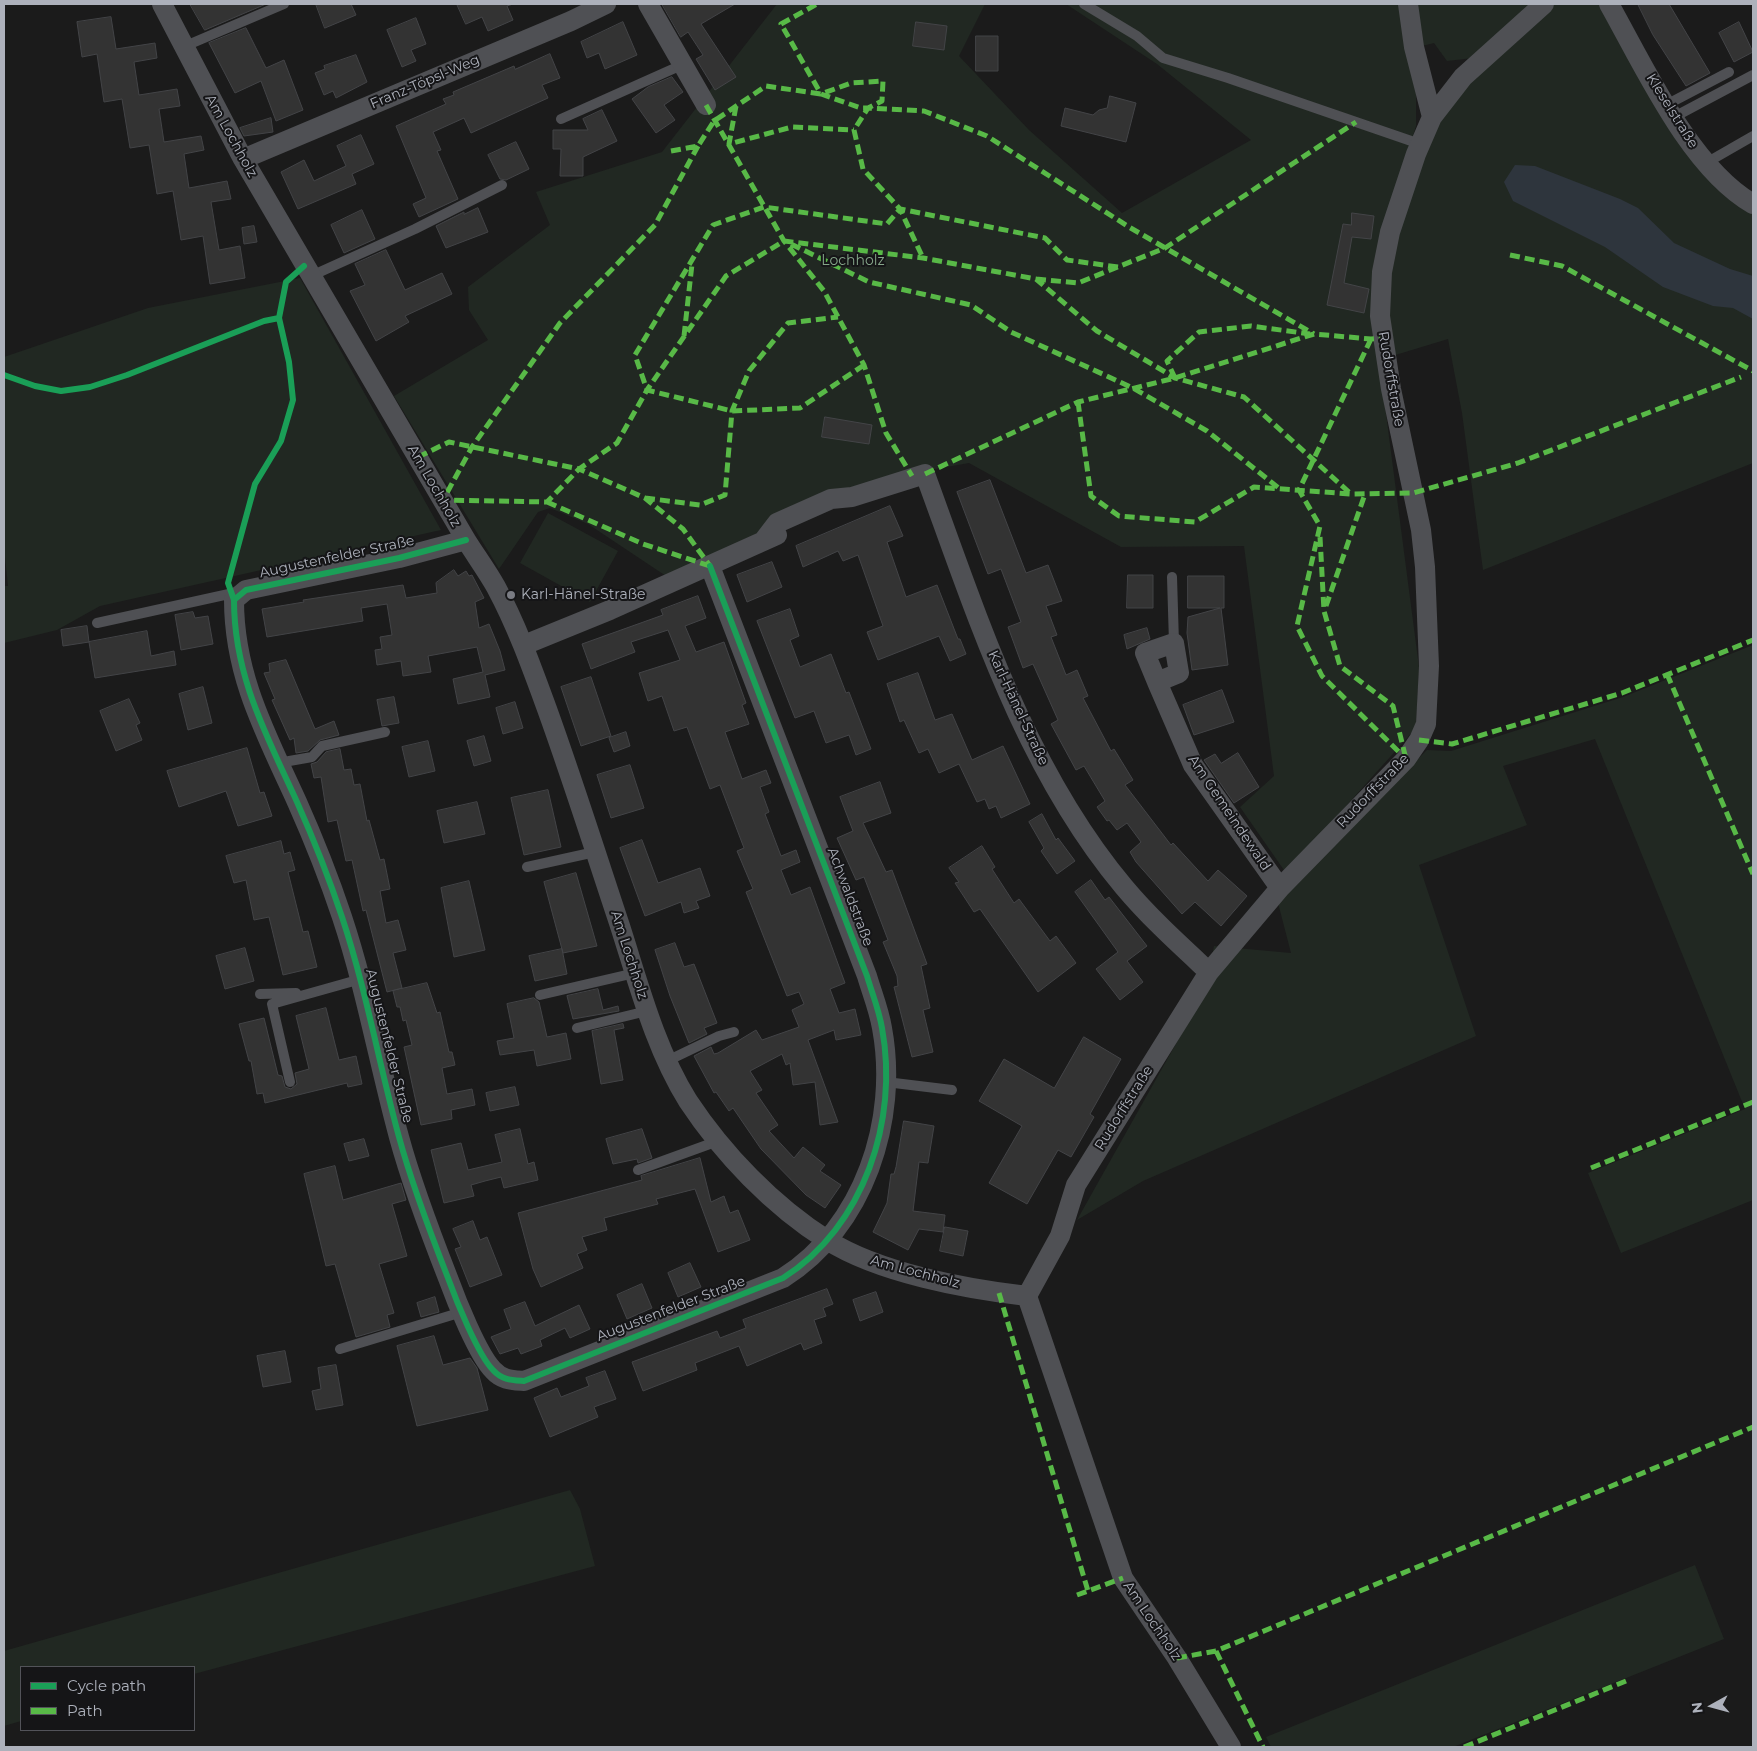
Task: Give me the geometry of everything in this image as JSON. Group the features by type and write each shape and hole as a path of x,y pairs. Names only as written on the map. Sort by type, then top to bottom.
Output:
{"street":[{"name":"Am Lochholz","path":"162,4 242,159 466,540 496,586 524,645 647,1011 667,1061 687,1099 718,1141 752,1178 787,1210 827,1241 863,1258 899,1270 992,1292 1027,1296 1123,1578 1177,1658 1231,1747"},
{"name":"Franz-Töpsl-Weg","path":"242,159 571,21 606,4"},
{"path":"648,4 706,105"},
{"path":"1408,4 1414,47 1432,117"},
{"name":"Rudorffstraße","path":"1027,1296 1060,1236 1076,1185 1209,972 1280,888 1406,759 1419,740 1426,724 1429,666 1425,567 1421,530 1391,389 1380,316 1382,272 1390,232 1420,144 1432,117 1463,77 1544,4"},
{"name":"Kleselstraße","path":"1609,4 1670,111 1706,163 1721,181 1753,204"},
{"name":"Karl-Hänel-Straße","path":"524,645 710,566 764,540 777,523 831,499 852,497 925,474 1002,678 1051,779 1090,840 1123,886 1162,929 1209,972"},
{"name":"Augustenfelder Straße","path":"466,540 399,558 246,590 234,600 234,623 247,688 321,856 361,979 399,1137 418,1199 462,1312 492,1370 506,1380 524,1380 783,1278 804,1265 827,1241"},
{"name":"Achwaldstraße","path":"710,566 867,976 882,1028 886,1082 882,1126 872,1165 858,1196 827,1241"},
{"path":"1157,682 1179,673 1174,643"},
{"name":"Am Gemeindewald","path":"1174,643 1145,653 1157,682 1193,765 1280,888"}],"lane":[{"path":"183,47 284,4"},
{"path":"1084,4 1137,36 1163,58 1228,78 1420,144"},
{"path":"561,120 684,64"},
{"path":"1670,111 1729,72"},
{"path":"1670,111 1753,75"},
{"path":"1706,163 1753,136"},
{"path":"311,276 502,185"},
{"path":"1172,577 1174,643"},
{"path":"97,623 246,590"},
{"path":"278,762 312,757 322,746 385,732"},
{"path":"527,867 595,852"},
{"path":"540,995 635,973"},
{"path":"290,1082 272,1004 361,979"},
{"path":"260,994 312,992"},
{"path":"577,1028 647,1011"},
{"path":"667,1061 719,1036 734,1032"},
{"path":"886,1082 952,1090"},
{"path":"638,1170 718,1141"},
{"path":"340,1349 462,1312"}],"green space":[{"name":"Lochholz","path":"777,4 985,4 959,56 1029,130 1122,213 1251,140 1157,64 1066,4 1403,4 1416,91 1416,126 1402,171 1439,118 1476,76 1552,4 1602,4 1687,149 1716,188 1753,213 1753,463 1483,570 1462,413 1448,339 1379,360 1419,667 1416,728 1286,873 1240,807 1274,776 1244,546 1121,547 969,463 890,477 669,578 588,524 550,508 538,512 499,569 394,396 488,340 469,310 468,287 550,225 536,192 662,152"},
{"path":"1416,4 1536,4 1473,58 1447,61 1434,43 1422,46"},
{"path":"300,278 441,530 100,606 57,630 4,643 4,586 8,586 4,548 4,357 148,308"},
{"path":"548,513 618,551 590,602 520,563"},
{"path":"1753,645 1753,1200 1621,1253 1588,1173 1745,1109 1595,739 1503,766 1527,825 1419,865 1476,1036 1143,1181 1077,1220 1205,992 1214,946 1291,953 1277,899 1427,750 1451,751 1623,697"},
{"path":"570,1490 580,1509 595,1566 195,1674 195,1666 20,1666 20,1721 4,1726 4,1651"},
{"path":"1695,1565 1724,1639 1453,1747 1271,1747 1266,1737"}],"shaded area":[{"path":"1515,165 1535,166 1620,199 1638,208 1674,243 1730,269 1753,276 1753,319 1733,308 1713,306 1663,287 1605,247 1513,201 1504,182"}],"building":[{"path":"190,4 266,4 205,30"},
{"path":"316,4 351,4 356,15 325,28"},
{"path":"457,4 513,4 507,6 513,20 488,31 482,17 466,24"},
{"path":"662,4 735,4 701,24 736,77 715,90 696,59 703,55 688,32 681,37"},
{"path":"1638,4 1669,4 1710,73 1686,86 1653,35"},
{"path":"111,17 116,49 155,43 157,58 134,62 139,95 177,89 180,106 159,109 164,142 201,136 204,150 184,154 189,188 227,181 231,199 211,202 219,250 240,246 245,278 210,284 203,236 181,240 173,191 157,194 149,145 130,148 122,99 104,102 97,54 82,57 77,22"},
{"path":"416,18 426,44 411,50 416,61 402,67 387,30"},
{"path":"623,22 637,55 605,69 599,53 587,58 581,42"},
{"path":"916,22 947,26 944,50 913,46"},
{"path":"1739,22 1753,52 1734,62 1719,33"},
{"path":"246,28 266,68 284,60 303,110 276,121 261,81 235,93 209,43"},
{"path":"976,36 998,36 998,71 976,71"},
{"path":"550,54 560,78 542,85 548,98 471,133 464,118 433,132 441,150 437,151 458,199 419,217 413,204 426,198 396,126 446,104 443,99 454,95 453,92 514,66 515,69"},
{"path":"356,55 367,82 336,98 333,91 324,95 315,73 325,69 324,66"},
{"path":"672,77 683,92 664,105 675,120 656,133 632,99 648,87"},
{"path":"1110,96 1136,103 1126,142 1061,126 1065,108 1093,115 1099,110 1107,108"},
{"path":"602,110 617,141 583,157 583,176 560,176 561,149 553,149 553,130 588,130 583,119"},
{"path":"271,118 273,132 244,136 240,128"},
{"path":"361,135 374,164 352,174 356,184 298,209 281,172 304,160 314,181 346,166 337,146"},
{"path":"516,142 529,169 506,180 500,179 488,155"},
{"path":"478,208 488,232 446,248 436,226 464,212 464,214"},
{"path":"362,210 375,239 344,253 331,225"},
{"path":"1352,213 1374,216 1371,239 1352,237 1344,283 1369,289 1364,313 1327,305 1343,224 1351,225"},
{"path":"254,226 257,242 244,244 242,228"},
{"path":"386,250 405,290 442,273 452,294 405,316 409,322 376,341 350,291 365,285 355,264"},
{"path":"825,417 872,425 869,444 822,437"},
{"path":"990,480 1026,573 1048,565 1062,601 1046,606 1057,635 1051,637 1066,675 1077,670 1088,696 1083,698 1111,751 1114,749 1133,780 1125,785 1171,845 1173,843 1208,881 1218,870 1247,896 1221,926 1195,902 1182,914 1136,862 1130,852 1141,842 1127,823 1117,830 1109,820 1107,821 1097,807 1105,801 1084,766 1076,770 1051,724 1058,720 1033,664 1023,668 1008,627 1021,622 1001,569 988,574 957,492"},
{"path":"890,506 903,536 887,542 906,597 937,585 958,639 960,639 966,654 950,661 939,636 878,660 867,632 883,626 858,555 843,561 838,551 803,567 796,546"},
{"path":"772,562 782,587 747,602 737,575"},
{"path":"454,570 458,576 466,571 469,576 472,575 484,598 475,602 479,628 489,624 500,651 505,670 485,675 490,697 458,704 453,679 483,672 477,647 428,656 431,672 403,676 401,661 377,665 375,650 382,649 380,637 392,635 387,604 361,608 363,621 267,637 262,609 304,602 303,600 403,585 406,598 437,593 436,583"},
{"path":"1128,575 1153,575 1153,608 1127,608"},
{"path":"1188,576 1224,576 1224,608 1221,608 1228,665 1192,670 1187,633 1188,617 1220,608 1188,608"},
{"path":"698,596 706,618 685,626 696,652 724,642 746,703 742,705 749,724 725,732 742,779 766,770 771,783 760,787 769,812 765,814 781,856 796,850 800,862 781,870 791,895 810,887 845,983 830,989 839,1013 855,1009 861,1035 836,1040 834,1030 808,1040 838,1122 820,1125 815,1082 793,1085 790,1063 786,1065 782,1054 750,1071 762,1090 756,1093 778,1125 769,1131 794,1158 803,1147 825,1165 820,1171 841,1185 825,1208 806,1195 761,1149 733,1108 729,1111 716,1092 714,1093 694,1056 711,1047 714,1054 718,1053 756,1030 762,1040 799,1027 792,1010 804,1004 799,992 787,996 746,892 753,889 737,851 744,848 720,785 710,789 687,727 674,731 662,696 648,701 639,673 680,660 668,630 631,642 635,652 591,669 582,644 663,615 661,610"},
{"path":"790,609 799,636 790,640 800,667 831,654 846,693 849,692 871,749 856,755 849,735 826,743 814,711 795,718 757,621"},
{"path":"193,612 195,618 208,616 213,644 181,650 175,615"},
{"path":"87,626 89,642 63,646 61,630"},
{"path":"1147,628 1150,639 1127,649 1124,635"},
{"path":"147,631 151,656 174,651 176,665 95,678 89,642"},
{"path":"286,660 315,729 334,721 339,735 320,740 308,751 296,753 294,738 290,740 272,700 275,699 264,673 270,672 269,664"},
{"path":"918,673 935,720 952,714 972,760 1003,746 1030,804 1001,818 996,806 989,809 985,799 977,802 959,764 939,773 928,749 919,753 904,720 900,722 887,684"},
{"path":"591,677 611,736 581,746 561,687"},
{"path":"203,687 212,723 188,730 179,694"},
{"path":"1222,690 1234,722 1194,735 1183,705"},
{"path":"394,697 399,723 382,726 377,700"},
{"path":"129,699 140,723 136,725 142,740 116,751 100,711"},
{"path":"515,702 523,728 503,734 496,708"},
{"path":"626,732 630,746 614,752 609,738"},
{"path":"484,736 491,761 474,766 467,741"},
{"path":"428,741 435,771 409,777 402,747"},
{"path":"247,748 260,793 264,792 272,816 238,826 226,791 179,807 167,771"},
{"path":"340,749 344,770 351,769 354,785 360,784 367,821 369,820 380,860 384,859 390,889 380,891 386,923 398,920 406,950 393,953 402,988 387,992 366,910 363,911 352,860 346,861 337,820 328,822 321,777 314,778 311,764 317,762 326,752"},
{"path":"1238,753 1259,787 1234,803 1204,760 1215,754 1221,763"},
{"path":"630,765 644,808 611,818 597,775"},
{"path":"880,782 891,813 863,823 886,872 892,870 927,964 921,966 930,1008 923,1010 933,1052 912,1057 894,987 898,986 897,976 883,942 888,940 864,877 856,880 837,838 853,831 840,797"},
{"path":"548,790 561,847 524,855 511,798"},
{"path":"477,802 485,834 444,843 437,811"},
{"path":"1042,814 1056,840 1058,838 1075,861 1057,874 1041,851 1044,848 1029,822"},
{"path":"642,840 658,883 700,868 710,896 696,901 699,908 684,913 681,902 645,916 620,848"},
{"path":"281,841 284,854 290,852 295,870 288,872 303,932 308,931 317,967 283,975 269,917 254,920 246,880 234,883 226,856"},
{"path":"982,846 995,867 992,869 1014,903 1019,899 1050,941 1056,936 1076,963 1038,992 980,909 974,912 955,883 959,882 949,868"},
{"path":"576,873 597,946 563,953 544,882"},
{"path":"1091,880 1105,900 1109,897 1147,946 1127,961 1143,982 1120,1000 1096,969 1118,952 1075,892"},
{"path":"469,881 485,950 454,957 441,888"},
{"path":"675,943 684,967 694,964 717,1023 704,1028 707,1034 689,1043 670,996 655,950"},
{"path":"245,948 254,981 225,989 216,956"},
{"path":"562,949 567,974 535,981 529,956"},
{"path":"427,983 437,1013 440,1012 449,1052 452,1052 455,1065 442,1068 447,1094 472,1089 475,1105 451,1110 452,1119 421,1125 404,1047 412,1045 406,1020 403,1021 400,1007 397,1007 393,991"},
{"path":"598,989 603,1010 618,1006 619,1011 573,1019 567,996"},
{"path":"534,998 539,1002 547,1037 566,1033 571,1059 537,1066 534,1050 500,1055 497,1041 514,1038 507,1004"},
{"path":"326,1008 339,1060 356,1056 362,1084 348,1087 347,1083 265,1103 263,1093 257,1094 251,1061 249,1061 239,1024 264,1018 278,1075 282,1076 285,1087 291,1089 297,1084 295,1073 309,1069 296,1016"},
{"path":"623,1024 624,1028 614,1030 623,1080 601,1084 592,1031"},
{"path":"1084,1037 1121,1059 1090,1114 1094,1117 1071,1157 1058,1150 1027,1204 989,1183 1022,1126 979,1101 1004,1059 1054,1088"},
{"path":"515,1087 519,1105 490,1111 486,1093"},
{"path":"904,1121 934,1126 928,1163 919,1162 913,1211 945,1215 943,1232 919,1229 908,1250 873,1232 887,1203 891,1174 894,1174 896,1167"},
{"path":"520,1129 528,1164 534,1162 538,1180 504,1188 501,1177 471,1185 474,1196 444,1203 431,1150 461,1143 468,1170 502,1162 495,1135"},
{"path":"642,1129 652,1158 638,1163 637,1159 613,1164 606,1139"},
{"path":"364,1139 369,1156 349,1161 344,1144"},
{"path":"700,1158 711,1202 724,1196 730,1213 738,1210 750,1240 718,1252 695,1189 656,1199 658,1204 604,1218 607,1230 582,1237 587,1250 577,1254 583,1268 541,1287 533,1269 518,1213 642,1180 641,1176"},
{"path":"335,1166 343,1200 401,1183 406,1200 392,1204 407,1256 379,1264 394,1313 387,1315 390,1327 356,1337 335,1264 326,1266 304,1174"},
{"path":"473,1221 480,1240 487,1237 502,1275 470,1287 455,1249 461,1247 453,1229"},
{"path":"945,1227 968,1231 963,1256 940,1251"},
{"path":"690,1263 701,1287 678,1297 668,1273"},
{"path":"642,1284 652,1308 627,1319 617,1295"},
{"path":"827,1289 833,1304 823,1308 826,1316 814,1320 822,1343 804,1350 801,1343 747,1366 739,1346 695,1363 697,1370 643,1391 632,1362 717,1331 720,1338 746,1328 743,1320"},
{"path":"876,1292 883,1312 860,1321 853,1300"},
{"path":"435,1297 439,1312 421,1317 417,1303"},
{"path":"525,1302 535,1326 579,1305 590,1329 570,1338 565,1328 540,1340 542,1346 521,1354 518,1348 500,1354 491,1337 511,1329 504,1310"},
{"path":"434,1336 443,1365 470,1358 477,1368 488,1410 417,1426 397,1346"},
{"path":"285,1351 291,1382 263,1387 257,1356"},
{"path":"336,1365 343,1405 316,1410 312,1391 321,1389 318,1368"},
{"path":"605,1371 616,1399 594,1407 598,1417 550,1437 534,1398 557,1388 561,1397 589,1386 586,1378"}],"marked path":[{"path":"671,151 698,146 714,121 766,86 821,94 851,83 883,81 882,101 868,108 861,108 821,94 781,24 817,4"},
{"path":"706,105 784,241 824,291 864,365 886,433 912,476"},
{"path":"736,106 729,144 792,127 854,130"},
{"path":"1118,267 1067,260 1045,238 900,209 863,169 854,130 868,108 924,111 987,136 1129,227 1314,334"},
{"path":"1036,279 1078,283 1165,248 1356,122"},
{"path":"698,146 655,225 560,323 472,447 443,500 547,502 579,469 645,498 683,529 710,566"},
{"path":"864,365 800,408 732,411 647,390 635,355 713,225 764,207 887,224 900,209 923,258"},
{"path":"418,457 449,442 579,469 617,443 647,390 726,276 784,241 923,258 1036,279 1097,331 1175,378 1244,397 1351,494"},
{"path":"791,244 869,282 971,305 1011,332 1133,388 1207,431 1280,489"},
{"path":"1510,255 1562,266 1753,371"},
{"path":"684,336 692,264"},
{"path":"645,498 700,505 725,495 732,411 749,371 788,323 838,317"},
{"path":"1175,378 1167,361 1199,332 1251,326 1310,334"},
{"path":"925,474 1078,402 1175,378 1314,334 1371,339 1384,338"},
{"path":"1371,339 1299,490 1320,526 1297,626 1322,676 1406,759"},
{"path":"1078,402 1091,496 1119,516 1195,522 1254,487 1351,494 1413,493 1518,463 1741,377"},
{"path":"1326,606 1365,494"},
{"path":"547,502 643,544 710,566"},
{"path":"1320,537 1324,611 1340,666 1393,706 1406,759"},
{"path":"1419,740 1452,744 1622,693 1753,640"},
{"path":"1667,674 1753,874"},
{"path":"1591,1168 1753,1102"},
{"path":"999,1293 1088,1591"},
{"path":"1177,1658 1216,1651 1753,1427"},
{"path":"1077,1595 1123,1578"},
{"path":"1216,1651 1263,1747"},
{"path":"1464,1747 1626,1681"}],"cycle path":[{"path":"234,600 228,583 255,484 281,441 293,400 289,362 279,318 286,282 304,266"},
{"path":"4,375 35,386 61,391 90,387 127,375 264,321 279,318"},
{"path":"466,540 399,558 246,590 234,600 235,628 239,654 254,704 327,873 351,944 399,1137 428,1226 462,1313 487,1363 503,1378 524,1381 783,1278 811,1256 835,1230 854,1201 869,1168 880,1134 885,1099 886,1063 882,1028 877,1008 867,976 710,566"}],"place":[{"name":"Karl-Hänel-Straße","path":"511,595"}]}
